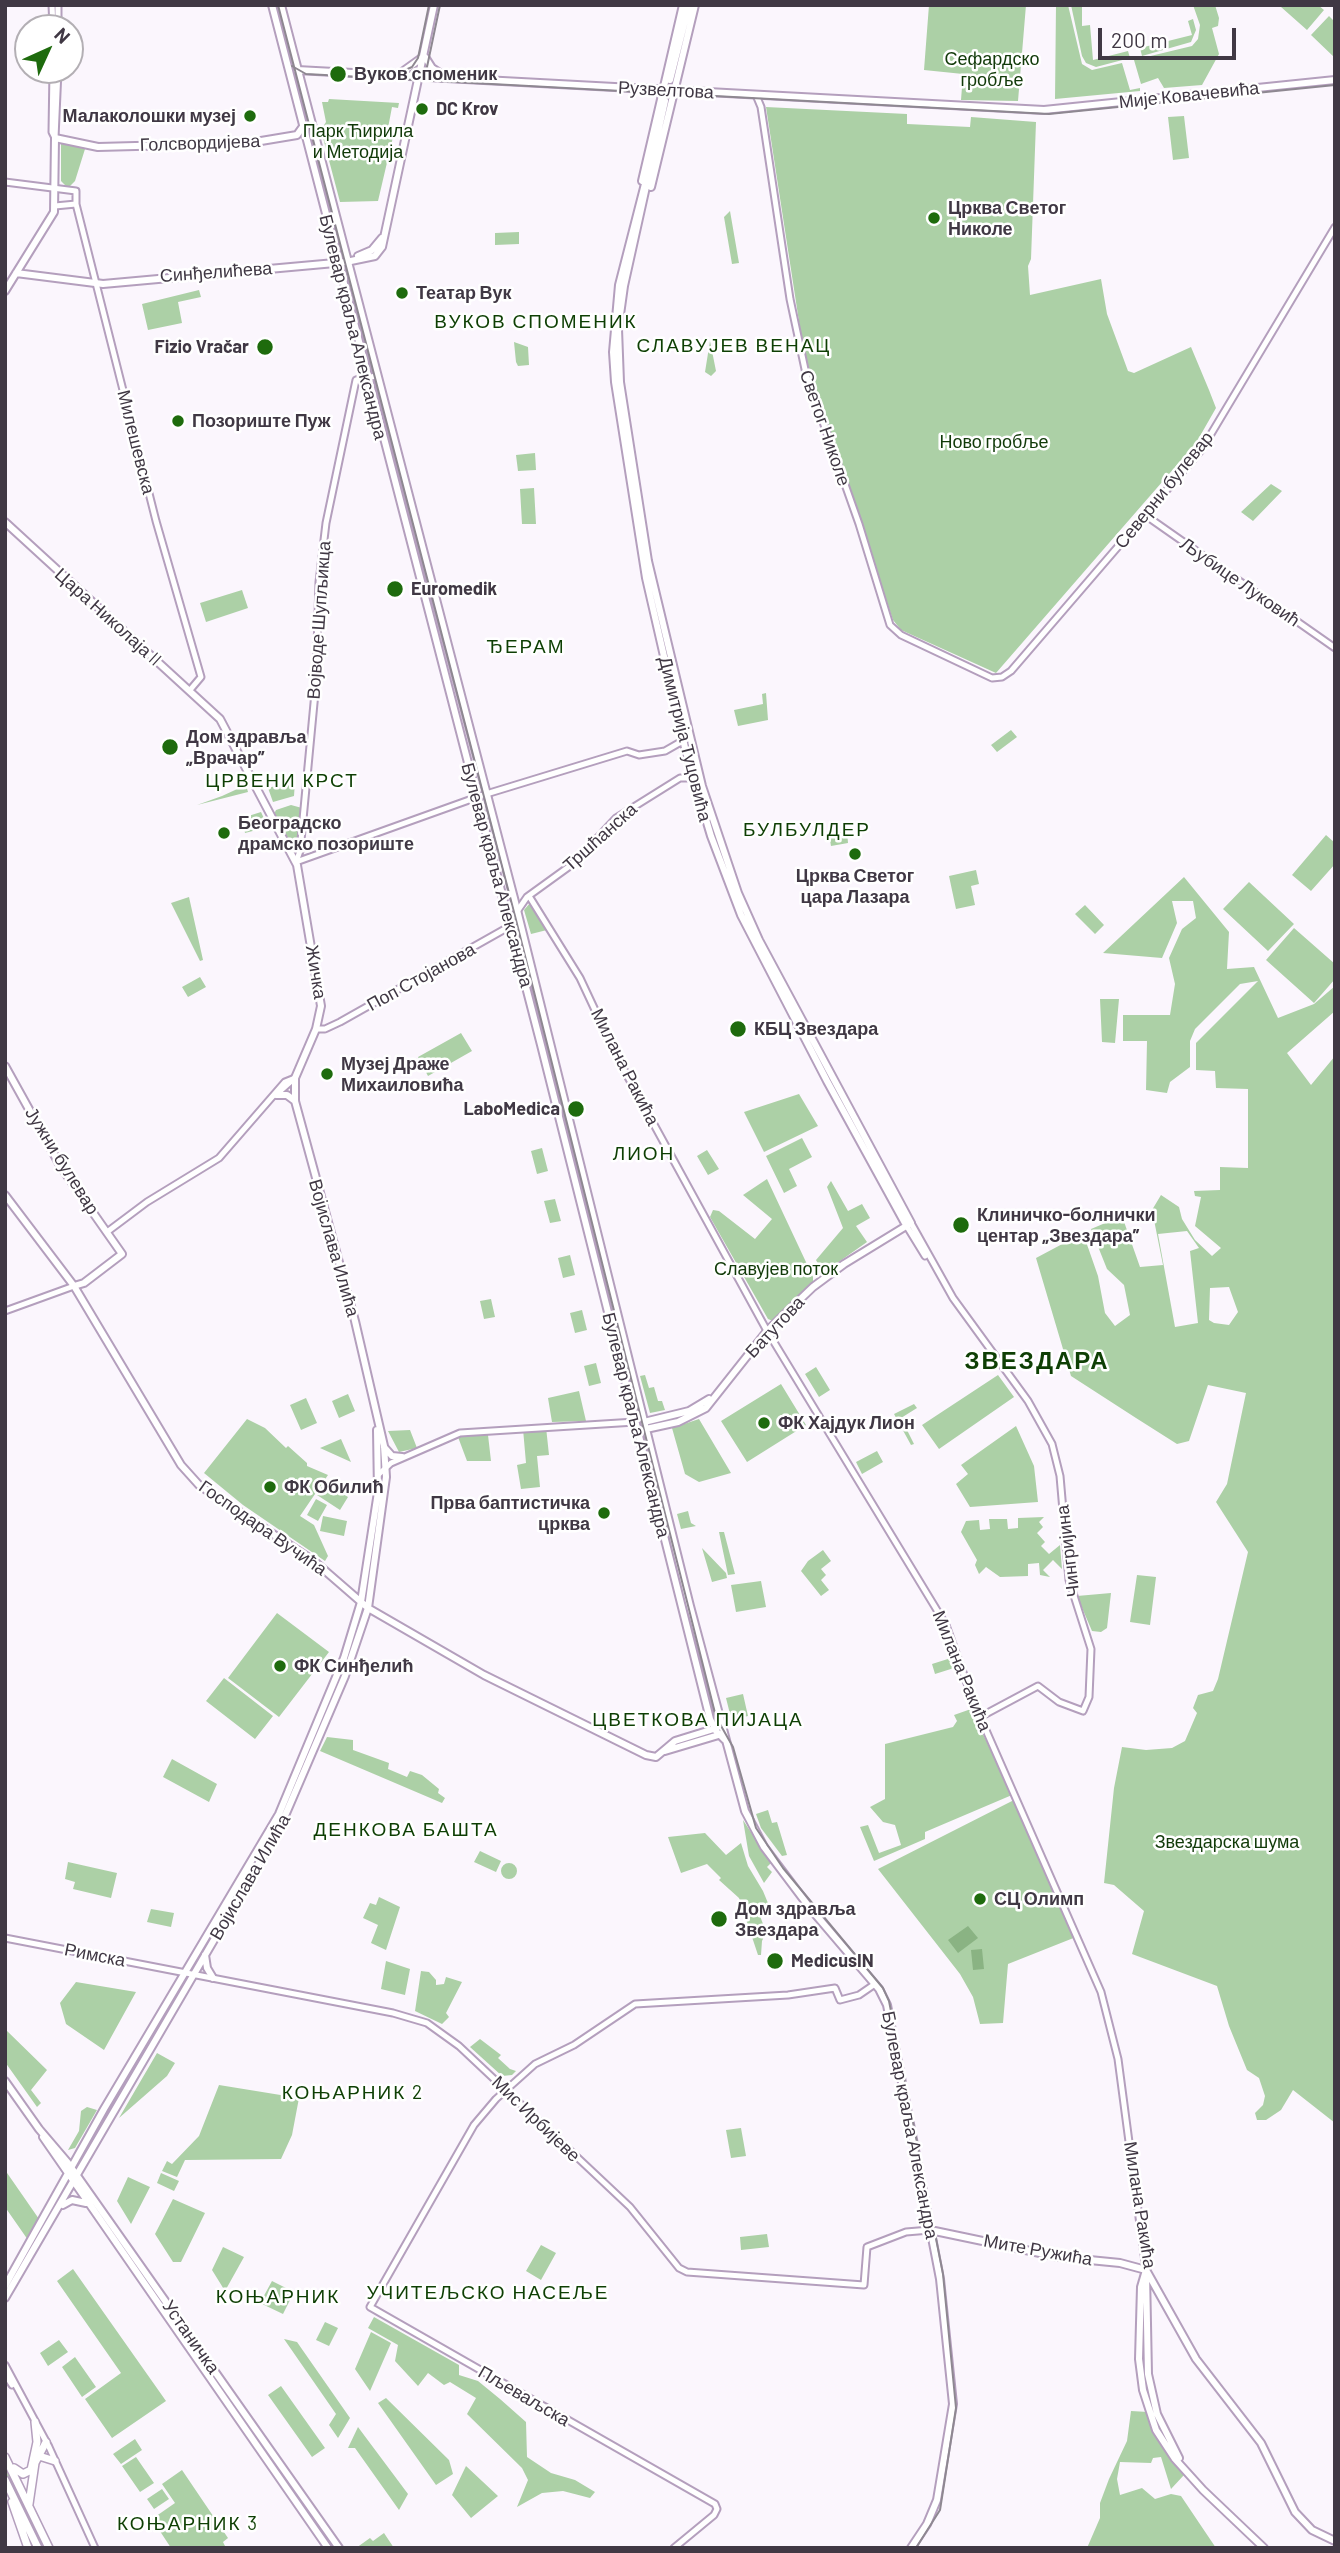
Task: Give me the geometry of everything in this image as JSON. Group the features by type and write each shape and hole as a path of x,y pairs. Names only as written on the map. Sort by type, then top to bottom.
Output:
{"highway":[{"path":"7,2460 22,2474 30,2471 37,2442 35,2422"},
{"path":"29,2505 39,2456 46,2442"},
{"path":"39,2456 55,2461"},
{"path":"7,2460 49,2548"},
{"path":"5,2480 29,2548"},
{"path":"5,2480 38,2548"}],"main road":[{"name":"Булевар краља Александра","path":"271,5 477,797 637,1431 719,1730 726,1742 745,1811 756,1836 810,1908 875,1984 887,2005 943,2299 953,2415 937,2500 925,2530 911,2548"},
{"name":"Булевар краља Александра","path":"281,5 517,911 647,1425 719,1730"},
{"path":"645,202 656,172 695,5"},
{"path":"670,80 687,6"},
{"path":"642,191 646,155 661,89 687,6"},
{"path":"346,260 375,256 382,247 435,7"},
{"path":"398,75 424,55"},
{"path":"424,55 431,67 445,77"},
{"name":"Рузвелтова","path":"288,70 1044,110"},
{"name":"Мије Ковачевића","path":"1044,110 1335,80"},
{"name":"Димитрија Туцовића","path":"665,101 620,308 620,382 648,561 686,738"},
{"name":"Голсвордијева","path":"55,138 93,146 249,143 297,135 302,126"},
{"path":"5,291 55,206 55,138"},
{"name":"Димитрија Туцовића","path":"651,165 642,191 616,302 612,352 646,578 696,778 750,923 909,1224"},
{"name":"Синђелићева","path":"16,273 97,284 346,260"},
{"name":"Цара Николаја II","path":"5,522 212,710 239,752 288,846"},
{"path":"296,862 288,846 294,846 301,840"},
{"name":"Жичка","path":"295,1078 316,1029 321,998 296,862"},
{"name":"Јужни булевар","path":"5,1066 61,1167 122,1254 84,1283 74,1286"},
{"name":"Војислава Илића","path":"5,2298 61,2206 73,2169 104,2109 190,1973 205,1955 281,1825 345,1676 368,1608 383,1509 386,1465 384,1446 349,1297 295,1101 295,1078"},
{"path":"277,1094 287,1095 295,1101"},
{"name":"Господара Вучића","path":"5,1195 74,1286 188,1475 315,1562 368,1608 484,1675 637,1751 654,1758 675,1741 719,1730"},
{"name":"Батутова","path":"637,1431 689,1411 716,1395 767,1331 832,1272 909,1224"},
{"name":"Војислава Илића","path":"5,2286 71,2180 77,2176 274,1825 344,1658 361,1602 372,1539 378,1475 377,1417"},
{"name":"Батутова","path":"635,1422 647,1425"},
{"path":"384,1446 391,1456 402,1457"},
{"path":"205,1955 208,1970 214,1978"},
{"name":"Устаничка","path":"5,2081 86,2203 328,2548"},
{"name":"Устаничка","path":"39,2129 73,2169 339,2548"},
{"path":"61,2153 72,2157 83,2151"},
{"path":"61,2206 72,2200 86,2203"},
{"name":"Мите Ружића","path":"930,2230 1059,2257 1122,2264 1146,2270"},
{"path":"1146,2270 1147,2389 1163,2427 1187,2472 1264,2548"},
{"name":"Милана Ракића","path":"1146,2270 1196,2359 1265,2449 1298,2518 1312,2530 1335,2541"}],"street":[{"path":"54,84 52,132 55,138"},
{"name":"Светог Николе","path":"756,95 761,107 788,288 806,374 859,524 888,619 895,631 990,677 1002,677 1016,665"},
{"path":"5,182 55,189"},
{"name":"Милешевска","path":"55,189 76,191 76,204 175,594 201,678 190,690"},
{"path":"55,206 76,204"},
{"name":"Северни булевар","path":"1016,665 1202,449 1335,227"},
{"path":"366,378 376,376"},
{"name":"Војводе Шупљикца","path":"296,862 301,840 316,682 319,582 326,523 356,380 366,378"},
{"name":"Љубице Луковић","path":"1145,515 1335,648"},
{"path":"296,862 486,794 627,751 641,755 665,751 686,738"},
{"name":"Тршћанска","path":"517,911 529,895 574,863 627,810 680,778 696,778"},
{"name":"Милана Ракића","path":"529,895 580,978 617,1057 767,1331 936,1606 980,1717 1090,1965 1107,2011 1121,2078 1146,2270"},
{"path":"509,925 517,911"},
{"name":"Поп Стојанова","path":"316,1029 325,1030 340,1023 509,925"},
{"path":"107,1233 147,1202 219,1158 285,1082 295,1078"},
{"name":"Димитрија Туцовића","path":"909,1224 934,1266 1024,1395"},
{"path":"5,1311 74,1286"},
{"name":"Чингријина","path":"980,1717 1038,1686 1059,1702 1083,1711 1089,1697 1092,1658 1089,1640 1072,1592 1057,1459 1044,1426 1024,1395"},
{"path":"378,1475 386,1465 402,1457 463,1433 635,1422"},
{"name":"Римска","path":"5,1938 190,1973"},
{"name":"Мис Ирбијеве","path":"190,1973 421,2021 452,2039 643,2222 680,2268 687,2272 864,2285 867,2247 906,2232 930,2230"},
{"path":"505,2090 523,2073 574,2045 635,2004 788,1995 835,1988 840,2000 859,1995 875,1984"},
{"name":"Пљеваљска","path":"505,2090 470,2132 370,2307 711,2501 717,2509 714,2515 674,2548"},
{"path":"5,2365 46,2442 95,2548"},
{"path":"5,2374 18,2392"}],"green space":[{"name":"Сефардско гробље","path":"929,5 1026,5 1018,101 961,100 963,74 924,70"},
{"path":"1056,5 1068,5 1082,64 1092,70 1122,63 1130,90 1140,88 1140,91 1055,99"},
{"path":"1071,5 1082,5 1082,26 1090,25 1093,60 1128,51 1130,58 1096,67 1086,63 1082,56"},
{"path":"1193,5 1215,5 1219,18 1218,26 1212,28 1219,54 1202,85 1164,88 1158,78 1141,84 1134,60 1192,46 1198,39 1200,25"},
{"path":"1318,5 1324,10 1307,30 1281,7"},
{"path":"1329,16 1335,22 1335,58 1311,35"},
{"path":"1193,19 1196,30 1191,42 1142,56 1140,48 1192,35 1188,21"},
{"name":"Парк Ћирила и Методија","path":"329,99 399,103 398,108 392,107 388,128 393,137 378,201 340,202 321,130 326,122 322,102 328,102"},
{"name":"Ново гробље","path":"766,107 907,114 907,124 970,127 971,117 1036,122 1031,259 1028,266 1030,295 1101,279 1107,314 1128,371 1134,373 1191,347 1209,390 1216,408 1196,443 996,673 901,630 893,620 804,354"},
{"path":"1184,116 1189,158 1173,160 1168,117"},
{"path":"61,143 85,149 75,181 68,188 61,181"},
{"path":"730,211 739,263 732,264 724,217"},
{"path":"519,232 519,244 495,245 495,233"},
{"path":"199,290 201,297 178,302 182,323 148,330 142,304"},
{"path":"710,341 716,371 711,376 705,372"},
{"path":"514,342 528,347 529,365 518,366"},
{"path":"535,453 536,470 518,471 516,455"},
{"path":"1271,484 1282,491 1253,521 1241,512"},
{"path":"534,488 536,524 522,524 520,489"},
{"path":"242,590 248,608 206,622 200,603"},
{"path":"766,693 768,720 738,726 734,710 763,704 762,694"},
{"path":"1011,730 1017,737 997,752 991,745"},
{"path":"295,781 294,796 273,802 268,788"},
{"path":"246,785 248,792 197,805 222,796"},
{"name":"ЦРВЕНИ КРСТ","path":"291,805 302,808 299,839 292,844 274,814 276,810"},
{"path":"261,812 268,827 245,833 242,818"},
{"path":"847,831 848,843 831,846 829,834"},
{"path":"1326,835 1335,843 1335,864 1311,891 1292,875"},
{"path":"976,870 979,884 971,886 975,905 956,909 949,876"},
{"name":"Звездарска шума","path":"1184,877 1229,932 1227,969 1254,967 1278,1018 1314,1004 1335,986 1335,1011 1287,1053 1311,1085 1335,1056 1335,2123 1293,2090 1281,2110 1266,2120 1257,2120 1255,2113 1263,2105 1265,2096 1259,2078 1247,2070 1229,2026 1217,1986 1132,1954 1144,1911 1114,1885 1104,1883 1114,1788 1122,1747 1146,1750 1172,1748 1185,1741 1197,1713 1193,1708 1198,1695 1213,1691 1218,1679 1248,1552 1216,1502 1227,1484 1246,1393 1208,1385 1189,1441 1177,1444 1136,1418 1071,1376 1036,1258 1083,1233 1098,1276 1105,1313 1115,1326 1130,1315 1124,1285 1107,1269 1091,1229 1122,1216 1140,1267 1163,1265 1152,1210 1161,1195 1179,1207 1182,1219 1195,1240 1212,1256 1221,1248 1195,1226 1201,1197 1195,1196 1194,1191 1220,1190 1220,1167 1248,1168 1248,1089 1216,1088 1215,1071 1196,1070 1196,1043 1258,981 1240,984 1195,1029 1190,1041 1190,1067 1170,1082 1167,1093 1146,1090 1147,1041 1123,1041 1123,1015 1170,1015 1175,984 1169,958 1182,929 1196,918 1193,901 1172,901 1177,923 1162,958 1103,953","holes":["1187,1231 1199,1248 1190,1251 1198,1323 1175,1327 1158,1234","1229,1287 1238,1312 1229,1325 1214,1323 1209,1320 1210,1288"]},
{"path":"1249,882 1294,924 1268,951 1223,909"},
{"path":"189,897 203,960 200,961 171,903"},
{"path":"530,903 547,930 531,934 524,910"},
{"path":"1085,905 1104,925 1095,934 1075,914"},
{"path":"1294,928 1335,964 1335,979 1314,1003 1266,960"},
{"path":"200,977 206,987 188,997 182,987"},
{"path":"1100,999 1119,999 1115,1043 1102,1042"},
{"path":"461,1033 472,1051 428,1076 418,1057"},
{"path":"799,1094 818,1126 764,1152 744,1112"},
{"path":"802,1138 812,1157 789,1169 797,1186 784,1193 766,1156"},
{"path":"542,1148 548,1171 537,1174 531,1151"},
{"path":"707,1150 719,1169 708,1175 697,1156"},
{"name":"Славујев поток","path":"767,1179 813,1277 813,1282 773,1321 768,1319 710,1217 713,1210 719,1211 755,1239 772,1219 743,1195"},
{"path":"831,1181 848,1211 862,1204 870,1218 856,1226 867,1242 823,1273 816,1260 843,1228 827,1187"},
{"path":"555,1199 561,1221 550,1223 544,1201"},
{"path":"570,1255 575,1275 563,1278 558,1258"},
{"path":"491,1299 495,1317 484,1319 480,1301"},
{"path":"582,1310 587,1330 575,1333 570,1313"},
{"path":"596,1363 601,1383 589,1386 584,1366"},
{"path":"816,1367 830,1390 819,1397 805,1374"},
{"path":"645,1375 649,1388 654,1387 658,1401 662,1401 665,1410 650,1413 640,1376"},
{"path":"998,1375 1014,1397 939,1449 922,1425"},
{"name":"ФК Хајдук Лион","path":"781,1384 806,1425 747,1462 721,1421"},
{"path":"579,1391 586,1421 552,1422 548,1398"},
{"path":"348,1394 355,1411 339,1418 332,1401"},
{"path":"306,1398 317,1423 301,1430 290,1405"},
{"path":"914,1404 917,1408 901,1418 914,1444 911,1445 894,1414"},
{"name":"ФК Обилић","path":"247,1419 265,1428 286,1448 288,1446 307,1466 328,1475 300,1516 314,1525 328,1556 325,1561 243,1505 204,1473"},
{"path":"699,1419 731,1473 699,1482 685,1474 672,1428"},
{"path":"1016,1426 1034,1466 1038,1502 970,1507 956,1484 968,1474 961,1465"},
{"path":"546,1427 549,1455 537,1456 540,1487 521,1489 517,1465 526,1463 523,1429"},
{"path":"410,1430 417,1448 399,1452 388,1431"},
{"path":"488,1435 491,1461 467,1461 458,1437"},
{"path":"341,1439 351,1462 320,1448"},
{"path":"877,1451 883,1462 862,1474 856,1462"},
{"path":"325,1482 348,1497 340,1510 317,1495"},
{"path":"316,1499 327,1505 318,1521 307,1515"},
{"path":"688,1511 691,1523 696,1526 681,1529 677,1514"},
{"path":"323,1516 347,1521 344,1536 320,1531"},
{"path":"1044,1517 1039,1522 1043,1527 1037,1533 1045,1542 1041,1546 1049,1554 1060,1545 1062,1569 1053,1560 1043,1570 1050,1577 1040,1575 1039,1563 1028,1564 1028,1576 1000,1577 986,1567 979,1574 975,1565 977,1560 961,1532 966,1521 979,1520 980,1530 990,1529 989,1519 1007,1519 1008,1529 1018,1528 1018,1518"},
{"path":"719,1532 724,1532 735,1574 728,1575"},
{"path":"702,1548 726,1573 727,1578 712,1582"},
{"path":"823,1550 831,1561 821,1569 826,1575 821,1580 829,1590 821,1596 801,1571 808,1561"},
{"path":"1137,1575 1156,1577 1150,1625 1130,1622"},
{"path":"761,1581 766,1607 736,1612 731,1585"},
{"path":"1111,1593 1107,1628 1101,1632 1092,1631 1077,1596"},
{"name":"ФК Синђелић","path":"277,1613 329,1652 279,1717 228,1678"},
{"path":"951,1658 954,1668 935,1674 932,1664"},
{"path":"224,1678 273,1716 255,1739 206,1701"},
{"path":"743,1694 748,1716 735,1719 730,1714 726,1698"},
{"path":"971,1709 1012,1795 925,1832 925,1839 874,1861 860,1827 868,1825 879,1853 901,1845 895,1825 883,1822 870,1807 885,1799 885,1744 953,1727 957,1721 954,1715"},
{"path":"327,1737 353,1740 353,1750 389,1763 388,1769 407,1777 410,1771 422,1775 439,1789 438,1793 445,1798 442,1803 320,1751"},
{"path":"172,1759 217,1784 209,1802 163,1777"},
{"name":"СЦ Олимп","path":"1014,1800 1076,1937 1008,1964 1003,2023 980,2024 973,1997 960,1974 878,1869"},
{"path":"768,1810 772,1823 777,1822 787,1855 782,1856 761,1828 756,1814"},
{"path":"743,1820 771,1863 767,1867 772,1872 764,1883 749,1856"},
{"path":"705,1833 726,1855 741,1843 748,1866 770,1908 760,1916 766,1932 761,1955 758,1955 739,1898 719,1880 721,1878 707,1864 681,1873 668,1837"},
{"path":"480,1851 501,1861 496,1872 474,1862"},
{"path":"68,1862 117,1873 111,1898 73,1889 75,1882 65,1879"},
{"path":"509,1863 515,1865 515,1877 509,1879 503,1877 501,1871 503,1865"},
{"path":"379,1897 400,1907 386,1950 371,1943 378,1925 363,1918 370,1903 376,1905"},
{"path":"151,1909 174,1913 171,1927 147,1922"},
{"path":"386,1961 410,1969 405,1995 381,1989"},
{"path":"421,1971 429,1972 436,1980 436,1985 444,1984 446,1977 462,1982 446,2013 449,2017 442,2024 415,2011"},
{"path":"76,1982 136,1992 104,2050 66,2024 60,2003"},
{"path":"5,2029 47,2070 31,2090 41,2103 37,2107 5,2062"},
{"path":"480,2039 501,2055 498,2058 510,2069 516,2071 512,2075 502,2076 470,2047"},
{"path":"157,2053 175,2063 167,2076 119,2118"},
{"path":"219,2085 299,2098 292,2135 281,2159 185,2160 177,2177 162,2171 167,2161 172,2164 199,2136"},
{"path":"87,2107 97,2110 75,2148 68,2150 79,2131 81,2111"},
{"path":"741,2128 746,2156 731,2158 726,2130"},
{"path":"5,2170 39,2219 28,2240 5,2207"},
{"path":"161,2173 179,2181 174,2191 157,2183"},
{"path":"128,2177 150,2187 131,2224 117,2201"},
{"path":"173,2199 205,2213 181,2262 173,2262 155,2234"},
{"path":"767,2234 769,2247 741,2250 740,2237"},
{"path":"541,2245 556,2253 541,2280 526,2271"},
{"path":"223,2247 244,2257 225,2291 212,2270"},
{"path":"73,2269 166,2401 112,2438 85,2399 121,2373 57,2281"},
{"path":"272,2281 294,2292 283,2314 260,2303"},
{"path":"374,2317 459,2365 459,2375 478,2381 526,2422 527,2457 551,2473 575,2480 595,2492 590,2498 563,2491 542,2493 517,2507 528,2480 522,2468 467,2414 476,2398 450,2382 444,2385 428,2373 418,2386 395,2361 398,2345 368,2328"},
{"path":"325,2322 338,2328 329,2346 316,2340"},
{"path":"371,2332 391,2343 370,2391 355,2369"},
{"path":"284,2339 297,2342 350,2418 338,2438 329,2425 336,2414"},
{"path":"59,2340 68,2352 48,2366 40,2353"},
{"path":"75,2357 96,2387 82,2397 62,2367"},
{"path":"281,2386 325,2448 312,2457 268,2395"},
{"path":"386,2398 449,2460 453,2474 436,2485 378,2403"},
{"path":"1131,2411 1148,2412 1170,2457 1184,2475 1171,2489 1161,2457 1153,2458 1151,2463 1120,2462 1117,2479 1120,2495 1142,2488 1155,2499 1171,2494 1181,2496 1216,2548 1087,2548 1100,2518 1100,2503 1127,2441"},
{"path":"358,2427 408,2494 399,2510 355,2448 348,2448"},
{"path":"135,2439 142,2450 121,2464 113,2454"},
{"path":"136,2457 154,2483 140,2492 122,2466"},
{"path":"5,2465 45,2548 39,2548 5,2475"},
{"path":"466,2466 498,2496 471,2518 452,2495"},
{"path":"182,2470 228,2538 223,2542 226,2548 171,2548 152,2519 175,2503 162,2484"},
{"path":"162,2489 169,2499 154,2509 147,2499"},
{"path":"384,2533 394,2548 356,2548 370,2538 373,2541"}],"shaded area":[{"path":"968,1926 978,1938 958,1953 948,1940"},
{"path":"982,1949 984,1969 973,1970 971,1950"}],"tunnel":[{"path":"665,101 670,80"}],"tram line":[{"path":"278,5 515,916 716,1717 733,1747 756,1828 783,1868 883,1988 889,2001 943,2274 956,2408 940,2510 916,2548"},
{"path":"403,71 412,67 418,58 429,5"},
{"path":"411,80 420,77 427,67 440,5"},
{"path":"292,66 306,74 1049,114 1335,85"}],"place":[{"name":"Вуков споменик","path":"338,74"},
{"name":"DC Krov","path":"422,109"},
{"name":"Малаколошки музеј","path":"250,116"},
{"name":"Црква Светог Николе","path":"934,218"},
{"name":"Театар Вук","path":"402,293"},
{"name":"Fizio Vračar","path":"265,347"},
{"name":"Позориште Пуж","path":"178,421"},
{"name":"Euromedik","path":"395,589"},
{"name":"Дом здравља „Врачар”","path":"170,747"},
{"name":"Београдско драмско позориште","path":"224,833"},
{"name":"Црква Светог цара Лазара","path":"855,854"},
{"name":"КБЦ Звездара","path":"738,1029"},
{"name":"Музеј Драже Михаиловића","path":"327,1074"},
{"name":"LaboMedica","path":"576,1109"},
{"name":"Клиничко-болнички центар „Звездара”","path":"961,1225"},
{"name":"ФК Хајдук Лион","path":"764,1423"},
{"name":"ФК Обилић","path":"270,1487"},
{"name":"Прва баптистичка црква","path":"604,1513"},
{"name":"ФК Синђелић","path":"280,1666"},
{"name":"СЦ Олимп","path":"980,1899"},
{"name":"Дом здравља Звездара","path":"719,1919"},
{"name":"MedicusIN","path":"775,1961"}],"district":[{"name":"ВУКОВ СПОМЕНИК","path":"536,322"},
{"name":"СЛАВУЈЕВ ВЕНАЦ","path":"734,346"},
{"name":"ЂЕРАМ","path":"526,647"},
{"name":"ЦРВЕНИ КРСТ","path":"282,781"},
{"name":"БУЛБУЛДЕР","path":"807,830"},
{"name":"ЛИОН","path":"644,1154"},
{"name":"ЗВЕЗДАРА","path":"1037,1361"},
{"name":"ЦВЕТКОВА ПИЈАЦА","path":"698,1720"},
{"name":"ДЕНКОВА БАШТА","path":"406,1830"},
{"name":"КОЊАРНИК 2","path":"353,2093"},
{"name":"УЧИТЕЉСКО НАСЕЉЕ","path":"488,2293"},
{"name":"КОЊАРНИК","path":"278,2297"},
{"name":"КОЊАРНИК 3","path":"188,2524"}]}
